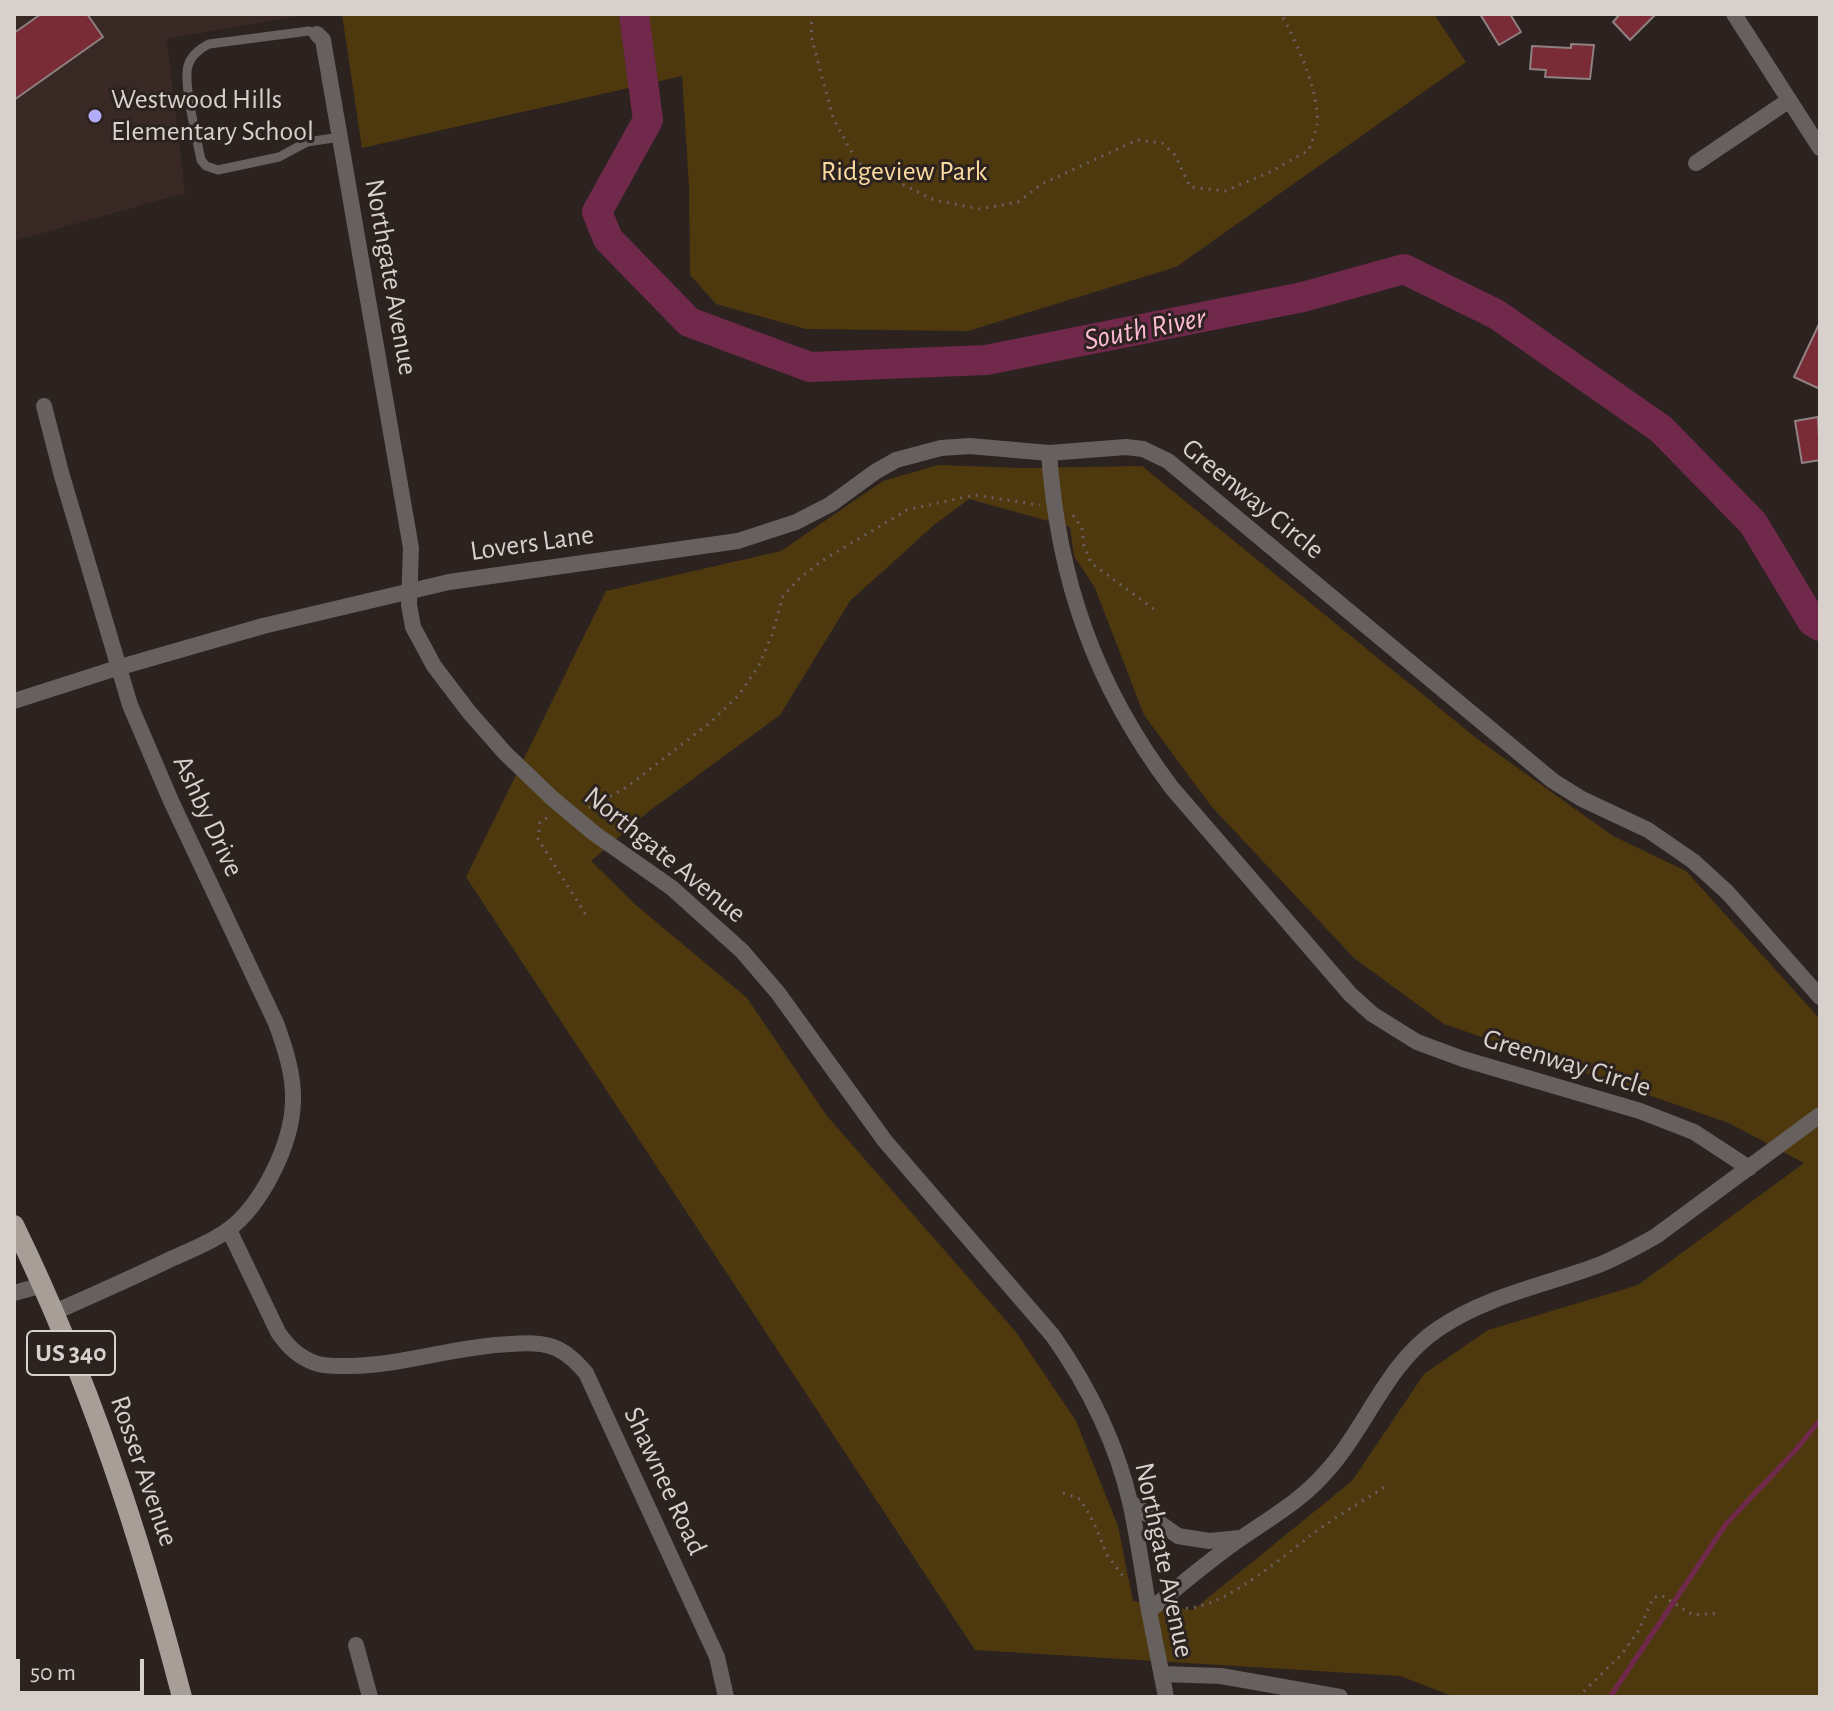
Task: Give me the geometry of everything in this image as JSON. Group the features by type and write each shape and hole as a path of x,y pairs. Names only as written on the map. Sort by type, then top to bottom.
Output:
{"main road":[{"name":"Rosser Avenue","path":"14,1225 55,1312 121,1483 182,1697"}],"street":[{"path":"1734,14 1820,148"},
{"name":"Northgate Avenue","path":"317,34 323,40 411,548 409,591 413,627 434,666 505,753 570,814 672,888 711,921 778,993 885,1141 1053,1336 1076,1369 1098,1412 1130,1502 1166,1697"},
{"path":"1696,163 1788,101"},
{"name":"Ashby Drive","path":"44,406 117,668 171,801 285,1046 293,1103 286,1135 260,1195 229,1230"},
{"name":"Lovers Lane","path":"14,701 263,626 449,582 738,541 796,522 831,504 875,472 914,454 970,446 1049,453"},
{"name":"Greenway Circle","path":"1749,1168 1694,1132 1640,1111 1463,1059 1417,1042 1372,1014 1350,994 1172,788 1145,753 1122,715 1095,659 1068,578 1053,507 1049,453 1126,447 1143,449 1168,461 1553,781 1582,799 1648,830 1693,861 1728,893 1820,997"},
{"path":"1149,1611 1190,1575 1294,1502 1326,1473 1346,1449 1394,1371 1411,1350 1436,1330 1497,1298 1626,1253 1656,1236 1820,1115"},
{"path":"55,1312 229,1230"},
{"name":"Shawnee Road","path":"229,1230 278,1332 287,1345 314,1363 364,1366 506,1344 544,1344 576,1361 586,1373 717,1657 726,1697"},
{"path":"14,1293 43,1285"},
{"path":"1130,1502 1178,1536 1209,1541 1242,1538"},
{"path":"356,1645 370,1697"},
{"path":"1162,1674 1221,1676 1340,1697"}],"lane":[{"path":"317,34 309,31 209,44 199,49 192,57 187,76 201,160 206,166 218,170 279,157 307,142 340,137"}],"path":[{"path":"812,14 811,36 833,118 857,162 934,200 980,209 1018,202 1054,177 1137,140 1162,143 1175,155 1190,187 1225,191 1270,172 1309,150 1317,125 1313,91 1281,14"},
{"path":"586,915 538,839 540,822 550,816 570,814 596,805 627,787 712,721 739,695 759,665 783,596 823,560 907,510 974,495 1064,509 1077,518 1082,528 1084,546 1091,563 1158,612"},
{"path":"1578,1697 1621,1655 1639,1630 1653,1598 1661,1595 1685,1611 1700,1616 1719,1613"}],"shaded area":[{"name":"Westwood Hills Elementary School","path":"14,14 309,14 167,39 185,193 14,241"}],"green space":[{"name":"Ridgeview Park","path":"342,14 1434,14 1466,62 1176,267 968,331 806,329 716,304 690,275 689,186 682,76 362,148"},
{"path":"938,465 1021,468 1142,466 1480,741 1613,836 1686,871 1820,1019 1820,1697 1455,1697 1400,1676 975,1650 466,877 606,591 781,551 883,481","holes":["969,499 1070,527 1074,556 1095,588 1144,715 1211,806 1354,958 1444,1024 1729,1123 1804,1163 1638,1285 1488,1330 1424,1374 1352,1481 1193,1610 1133,1601 1118,1526 1076,1421 1016,1332 827,1116 747,998 636,905 591,861 648,812 780,715 850,601 934,525"]}],"building":[{"path":"41,14 87,14 103,37 14,100 14,33"},
{"path":"1480,14 1510,14 1521,32 1499,45"},
{"path":"1620,14 1656,14 1630,40 1613,22"},
{"path":"1571,44 1594,45 1590,79 1545,77 1546,70 1530,69 1532,46 1571,48"},
{"path":"1820,322 1820,389 1794,377"},
{"path":"1818,417 1820,460 1802,463 1795,421"}],"waterway":[{"name":"South River","path":"634,14 648,120 597,212 608,239 689,322 810,367 986,360 1303,297 1404,269 1496,314 1661,429 1753,523 1812,621 1820,626"},
{"path":"1610,1697 1726,1524 1820,1420"}],"place":[{"name":"Westwood Hills Elementary School","path":"95,116"}]}
